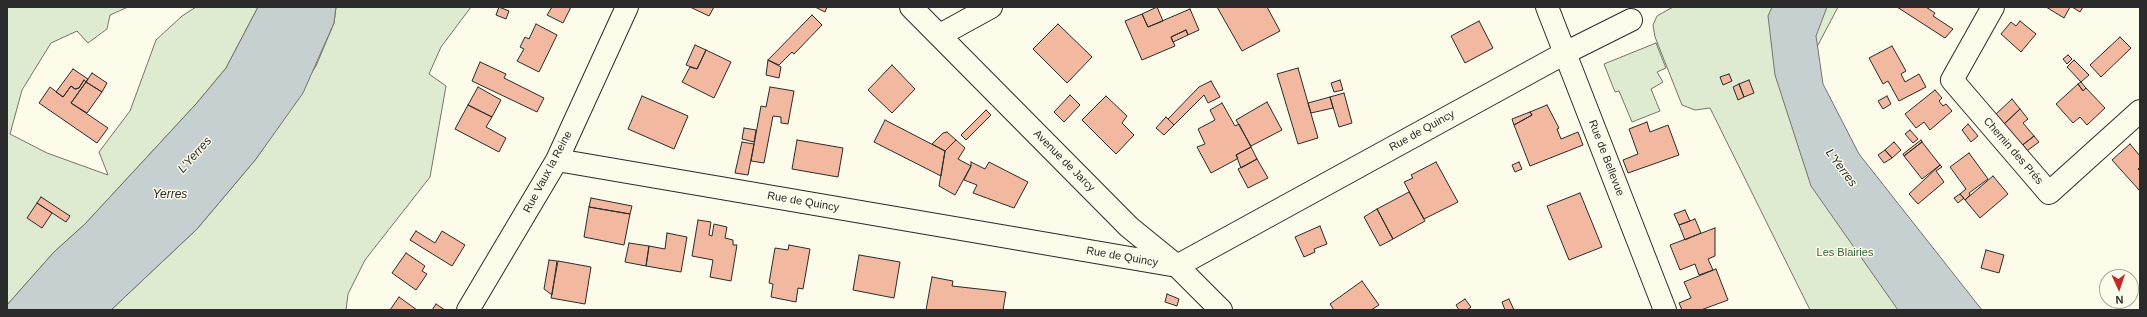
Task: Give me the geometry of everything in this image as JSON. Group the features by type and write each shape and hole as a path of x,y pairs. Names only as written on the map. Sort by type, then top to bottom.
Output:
{"street":[{"name":"Rue Vaux la Reine","path":"468,310 557,160 627,7"},
{"name":"Avenue de Jarcy","path":"911,7 1129,227 1177,266 1221,310"},
{"path":"940,35 991,7"},
{"name":"Rue de Bellevue","path":"1547,7 1665,310"},
{"name":"Chemin des Prés","path":"1993,7 1952,80 2050,193 2140,111"},
{"name":"Rue de Quincy","path":"557,160 1177,266 1565,53 1631,20"}],"green space":[{"path":"7,7 128,7 110,15 107,29 88,43 77,31 51,43 22,90 10,134 47,153 108,175 99,152 130,111 156,40 182,16 196,7 258,7 226,68 196,104 85,224 54,252 7,305"},
{"path":"336,7 471,7 441,47 429,74 446,86 430,177 365,260 348,294 346,310 111,310 197,229 256,159 316,66 334,23"},
{"name":"Les Blairies","path":"1673,7 1838,7 1799,81 1966,310 1810,310 1710,108 1695,110 1682,105 1655,37 1653,25 1657,16"},
{"path":"1656,43 1666,68 1657,72 1663,82 1651,89 1660,111 1632,122 1619,91 1615,92 1604,64"}],"water":[{"name":"Yerres","path":"258,7 336,7 334,23 303,93 256,159 197,229 111,310 7,310 7,305 54,252 85,224 196,104 226,68"},
{"name":"L'Yerres","path":"1772,7 1827,7 1816,36 1823,84 1859,154 1982,310 1898,310 1811,186 1775,75 1768,16"}],"building":[{"path":"499,7 509,11 506,19 496,15"},
{"path":"552,7 571,7 563,23 547,15"},
{"path":"690,7 714,7 709,16"},
{"path":"815,7 827,7 825,12"},
{"path":"1157,7 1163,21 1148,27 1142,14"},
{"path":"1217,7 1267,7 1280,31 1242,51"},
{"path":"1897,7 1926,7 1935,13 1933,16 1953,29 1945,38"},
{"path":"2046,7 2070,7 2064,18"},
{"path":"2072,7 2083,7 2080,12"},
{"path":"1190,9 1199,30 1188,35 1186,30 1171,37 1175,46 1142,60 1125,21 1142,14 1148,27"},
{"path":"812,15 822,25 794,54 792,52 779,65 768,60"},
{"path":"1479,21 1493,48 1465,63 1451,36"},
{"path":"2020,21 2036,34 2021,52 2001,34 2011,22 2016,26"},
{"path":"536,24 557,35 539,72 517,61 524,49 520,47 525,37 529,39"},
{"path":"1058,24 1092,57 1067,83 1033,49"},
{"path":"1186,30 1188,35 1173,42 1171,37"},
{"path":"2120,37 2131,48 2101,77 2090,65"},
{"path":"695,45 706,50 697,69 686,65"},
{"path":"1892,46 1906,71 1901,74 1905,82 1919,74 1926,87 1899,101 1888,81 1883,84 1869,58"},
{"path":"706,50 731,62 714,98 682,82 690,67 697,69"},
{"path":"2068,55 2072,59 2067,64 2063,59"},
{"path":"768,60 781,67 779,78 766,75"},
{"path":"2074,60 2089,75 2081,82 2067,67"},
{"path":"480,62 506,74 504,78 544,98 537,112 472,81"},
{"path":"892,65 915,89 892,113 868,90"},
{"path":"1298,68 1318,138 1298,144 1277,74"},
{"path":"73,69 88,79 86,82 84,80 79,88 75,89 71,86 63,97 56,92"},
{"path":"92,73 107,83 102,92 86,82"},
{"path":"1729,74 1732,81 1723,85 1720,77"},
{"path":"84,80 86,82 71,103 108,128 97,143 39,103 50,87 63,97 71,86 75,89 79,88"},
{"path":"1340,80 1343,90 1334,92 1331,83"},
{"path":"1749,80 1754,93 1744,97 1739,84"},
{"path":"1211,81 1220,97 1208,103 1204,95 1174,125 1168,119 1199,87"},
{"path":"86,82 102,92 87,113 71,103"},
{"path":"2081,82 2086,88 2083,91 2078,84"},
{"path":"1739,84 1744,97 1738,100 1733,87"},
{"path":"2078,84 2083,91 2086,88 2105,108 2087,125 2080,117 2073,123 2056,104"},
{"path":"478,87 501,100 492,117 468,105"},
{"path":"770,87 794,91 788,124 781,123 781,117 773,116 764,163 751,161 761,106 766,107"},
{"path":"1935,90 1942,98 1939,101 1943,106 1946,104 1952,111 1930,130 1924,122 1916,128 1905,114"},
{"path":"1344,93 1352,123 1339,127 1330,97"},
{"path":"1070,95 1080,105 1064,122 1054,112"},
{"path":"642,96 688,116 674,149 628,129"},
{"path":"1106,96 1127,116 1122,123 1134,135 1116,154 1082,120"},
{"path":"1887,96 1891,104 1883,109 1878,101"},
{"path":"1330,97 1333,108 1311,113 1308,103"},
{"path":"2012,99 2020,109 2002,126 1994,116"},
{"path":"1267,102 1282,130 1251,146 1236,120"},
{"path":"1222,103 1235,126 1239,124 1251,147 1236,155 1238,158 1237,159 1211,173 1197,147 1205,144 1198,129 1215,120 1210,110"},
{"path":"468,105 492,117 486,127 506,138 499,152 455,129"},
{"path":"1547,105 1559,128 1557,129 1561,139 1578,132 1583,145 1530,166 1514,125 1532,115 1530,112"},
{"path":"2020,109 2028,119 2023,123 2034,136 2020,147 2002,126"},
{"path":"986,110 991,115 966,140 961,135"},
{"path":"1530,112 1532,115 1514,125 1512,119"},
{"path":"1166,117 1174,125 1164,135 1156,128"},
{"path":"885,120 945,151 941,176 874,142"},
{"path":"1647,122 1650,132 1668,125 1679,155 1628,173 1623,160 1638,154 1629,129"},
{"path":"1968,124 1978,136 1971,142 1962,130"},
{"path":"744,128 756,130 754,142 742,139"},
{"path":"1910,130 1918,139 1913,143 1905,134"},
{"path":"947,132 956,140 945,151 932,144 943,133"},
{"path":"2034,136 2039,142 2024,153 2020,147"},
{"path":"797,140 843,148 838,177 792,169"},
{"path":"956,140 965,148 958,159 971,166 955,195 939,186 945,151"},
{"path":"1921,140 1922,142 1904,156 1903,154"},
{"path":"742,142 754,144 748,175 735,173"},
{"path":"1894,142 1901,150 1892,158 1885,150"},
{"path":"1922,142 1940,165 1922,179 1904,156"},
{"path":"2130,144 2140,156 2140,167 2138,169 2140,171 2140,191 2112,160"},
{"path":"1251,147 1257,159 1241,168 1236,155"},
{"path":"1885,150 1892,158 1884,163 1878,155"},
{"path":"1969,153 1988,179 1969,193 1970,195 1965,200 1960,194 1966,189 1950,167"},
{"path":"1257,159 1268,178 1248,188 1238,169"},
{"path":"971,162 985,169 989,162 1028,182 1014,208 973,193 977,185 964,180 971,166"},
{"path":"1436,162 1458,202 1424,219 1404,182 1413,178 1411,175"},
{"path":"1519,162 1522,169 1515,172 1512,165"},
{"path":"1940,165 1942,167 1936,171 1944,182 1918,204 1909,194"},
{"path":"1993,176 2008,194 1980,218 1965,200"},
{"path":"1409,192 1425,221 1393,239 1377,209"},
{"path":"1580,193 1602,247 1569,260 1547,206"},
{"path":"1960,194 1964,198 1958,203 1954,198"},
{"path":"41,197 70,216 66,222 37,203"},
{"path":"591,198 632,206 630,214 589,207"},
{"path":"37,203 52,213 42,228 27,218"},
{"path":"589,207 630,214 624,245 584,237"},
{"path":"1377,209 1393,239 1380,246 1364,217"},
{"path":"1685,210 1690,221 1679,225 1674,214"},
{"path":"1695,219 1701,233 1685,240 1679,225"},
{"path":"698,220 711,222 709,235 712,236 714,224 727,227 725,238 733,240 733,245 737,245 731,281 710,277 713,260 692,256"},
{"path":"1320,226 1327,244 1314,249 1315,252 1304,257 1295,237"},
{"path":"1715,228 1715,256 1708,259 1713,270 1699,275 1695,264 1680,270 1670,245"},
{"path":"416,231 435,243 442,231 465,245 452,266 410,240"},
{"path":"667,233 687,237 681,272 646,266 649,246 665,249"},
{"path":"629,243 649,246 646,266 625,262"},
{"path":"789,245 810,249 803,289 798,288 796,302 771,297 773,284 769,283 775,248 788,250"},
{"path":"1986,250 2004,255 1999,273 1981,268"},
{"path":"406,253 425,266 422,271 427,274 416,290 392,273"},
{"path":"859,255 900,262 894,298 853,290"},
{"path":"549,260 557,261 552,295 544,289"},
{"path":"558,261 591,267 585,304 551,298"},
{"path":"1716,269 1728,300 1701,310 1682,310 1679,303 1691,298 1684,282"},
{"path":"932,277 953,281 952,286 1006,292 1003,310 926,310"},
{"path":"1362,281 1379,305 1371,310 1334,310 1330,304"},
{"path":"1167,294 1179,299 1177,306 1165,302"},
{"path":"399,297 417,310 390,310"},
{"path":"1465,299 1471,307 1467,310 1459,310 1456,305"},
{"path":"1509,299 1514,310 1505,310 1502,302"},
{"path":"436,304 445,310 432,310"}]}
